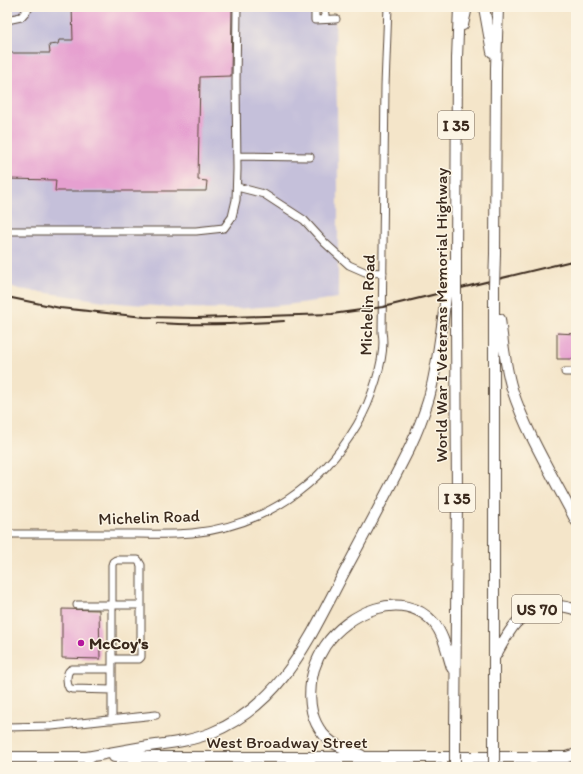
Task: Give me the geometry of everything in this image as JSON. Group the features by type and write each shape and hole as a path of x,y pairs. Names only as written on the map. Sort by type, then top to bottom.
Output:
{"highway":[{"name":"World War I Veterans Memorial Highway","path":"455,767 457,498 456,319 453,264 456,243 457,58 459,7"},
{"path":"457,58 467,7"},
{"path":"484,7 496,68"},
{"name":"I 35","path":"494,767 497,307 494,286 498,7"},
{"path":"86,757 179,742 211,733 250,711 264,699 287,674 309,638 410,447 420,423 428,400 440,345 442,319 453,264"},
{"path":"497,307 507,368 518,404 535,442 576,521"},
{"path":"368,758 342,748 333,742 319,728 312,711 310,693 313,671 325,646 342,628 354,618 378,608 395,605 408,607 428,617 440,632 455,676"},
{"name":"US 70","path":"494,658 512,628 526,614 548,607 564,607 576,610"},
{"name":"West Broadway Street","path":"7,757 368,758 571,755"}],"street":[{"path":"7,20 21,17 30,7"},
{"path":"7,231 196,231 224,228 232,217 237,187 237,7"},
{"path":"315,7 315,20 336,19"},
{"path":"324,7 324,15"},
{"name":"Michelin Road","path":"7,534 192,533 226,527 250,520 279,506 297,494 315,479 338,454 360,420 371,397 380,365 384,339 382,332 385,86 388,7"},
{"path":"237,156 310,157"},
{"path":"237,187 264,194 304,220 325,243 349,265 365,272 383,273"},
{"path":"564,372 576,372"},
{"path":"112,659 139,659 140,657 141,605 140,562 138,560 116,560 112,565 112,605 112,659 112,720"},
{"path":"77,605 141,605"},
{"path":"112,669 72,669 69,670 68,673 69,688 112,690"},
{"path":"7,727 52,726 156,715"}],"shaded area":[{"path":"7,7 311,7 312,19 335,17 338,156 338,298 286,305 235,309 180,308 119,303 19,289 7,285"}],"building":[{"path":"72,7 232,7 231,76 200,77 198,180 207,181 206,191 55,191 56,180 7,179 7,53 50,53 49,45 58,44 59,40 73,40"},
{"path":"557,333 576,334 576,359 557,359"},
{"name":"McCoy's","path":"62,609 99,610 100,659 62,658"}],"railway":[{"path":"7,297 60,308 144,317 196,318 332,314 383,307 576,260"},
{"path":"158,323 221,324 284,321"}],"place":[{"name":"McCoy's","path":"81,643"}]}
